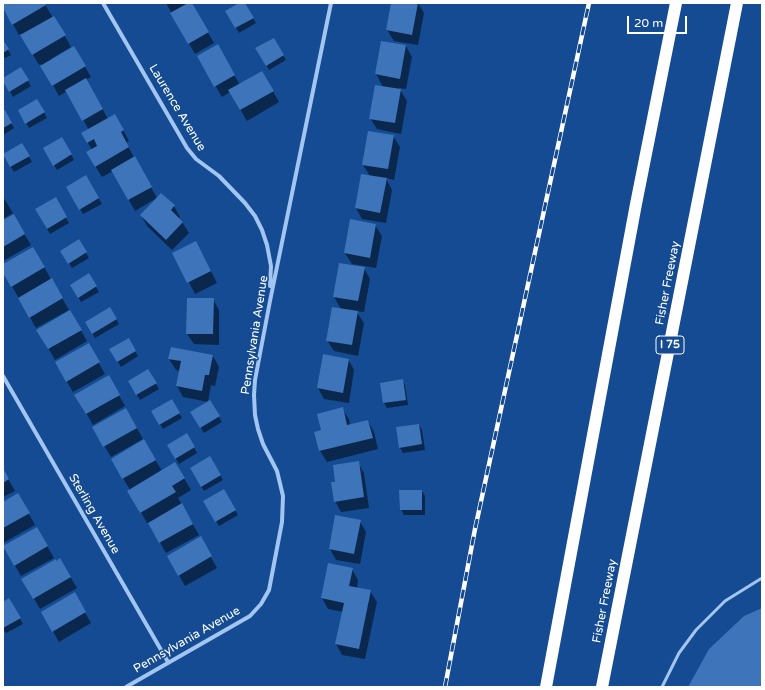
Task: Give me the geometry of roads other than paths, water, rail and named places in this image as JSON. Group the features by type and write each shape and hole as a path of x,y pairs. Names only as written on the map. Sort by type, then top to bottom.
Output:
{"highway":[{"path":"546,687 636,204 676,3"},
{"name":"Fisher Freeway","path":"602,687 737,3"}],"street":[{"name":"Laurence Avenue","path":"103,3 187,148 196,159 219,176 245,203 262,230 267,245 271,266 270,301"},
{"name":"Pennsylvania Avenue","path":"126,687 250,616 261,604 269,590 282,522 283,496 277,471 258,429 255,415 255,380 331,3"},
{"name":"Sterling Avenue","path":"3,376 168,662"}],"lane":[{"path":"662,687 679,653 696,630 724,601 762,578"}],"railway":[{"path":"445,687 475,529 589,3"}]}
